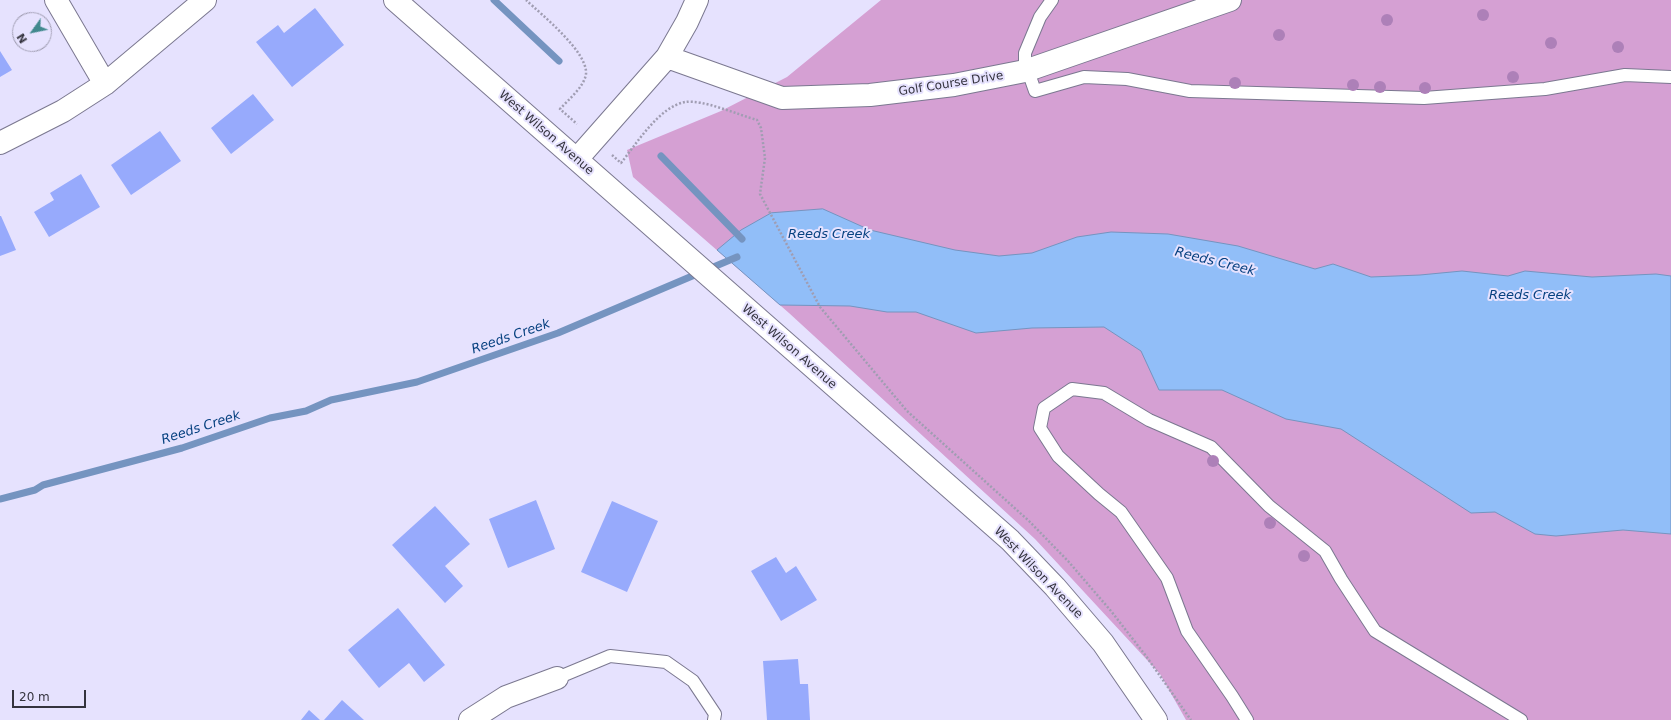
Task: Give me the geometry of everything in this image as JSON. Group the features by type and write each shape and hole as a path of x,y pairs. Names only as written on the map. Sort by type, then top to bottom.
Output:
{"street":[{"path":"56,0 105,84"},
{"path":"0,143 63,111 105,84 205,0"},
{"name":"West Wilson Avenue","path":"395,0 1010,540 1055,587 1103,643 1156,720"},
{"path":"577,159 667,57 687,22 697,0"},
{"name":"Golf Course Drive","path":"667,57 782,98 870,95 954,85 1027,71 1230,0"},
{"path":"470,720 506,697 557,678"}],"lane":[{"path":"1052,0 1040,17 1025,53 1027,71 1035,91 1084,77 1127,79 1190,91 1424,98 1545,89 1626,75 1671,77"},
{"path":"1247,720 1186,631 1167,578 1122,512 1099,494 1058,456 1040,428 1044,408 1072,389 1104,393 1149,420 1211,447 1269,506 1325,551 1340,580 1376,631 1521,720"},
{"path":"557,678 610,656 666,662 693,681 715,714 714,720"}],"path":[{"path":"526,0 575,47 584,61 586,74 580,87 560,109 566,113"},
{"path":"615,158 621,163 658,118 669,108 686,102 703,103 757,120 761,128 765,158 760,194 820,307 834,323"}],"shaded area":[{"path":"881,0 1671,0 1671,720 1186,720 1160,674 1035,539 789,313 633,177 627,150 721,111 787,77"}],"water":[{"path":"823,209 870,230 955,250 999,256 1032,253 1077,237 1111,232 1168,234 1238,246 1315,269 1333,264 1371,277 1420,275 1462,271 1508,276 1525,271 1592,277 1656,274 1671,276 1671,534 1623,530 1556,536 1535,534 1495,512 1471,513 1341,429 1286,419 1222,390 1159,390 1141,351 1104,327 1032,328 976,333 916,312 887,312 850,306 780,305 717,250 741,230 771,213"}],"building":[{"path":"315,8 344,45 292,87 256,42 278,25 284,33"},
{"path":"0,51 12,70 0,77"},
{"path":"253,94 274,120 231,154 211,128"},
{"path":"160,131 181,161 131,195 111,165"},
{"path":"81,174 100,207 49,237 34,212 54,200 50,193"},
{"path":"0,216 16,250 0,256"},
{"path":"536,500 555,549 508,568 489,519"},
{"path":"612,501 658,521 627,592 581,572"},
{"path":"435,506 470,544 445,566 463,586 445,603 392,545"},
{"path":"776,557 786,573 796,566 817,600 781,621 751,571"},
{"path":"398,608 445,665 424,682 409,663 379,688 348,650"},
{"path":"798,659 800,684 808,684 810,720 767,720 763,661"},
{"path":"342,700 364,720 324,720"},
{"path":"309,710 320,720 301,720"}],"waterway":[{"path":"494,0 559,61"},
{"path":"661,156 742,239"},
{"name":"Reeds Creek","path":"0,499 35,490 43,485 182,448 270,418 306,411 331,400 417,382 558,333 737,257"}]}
